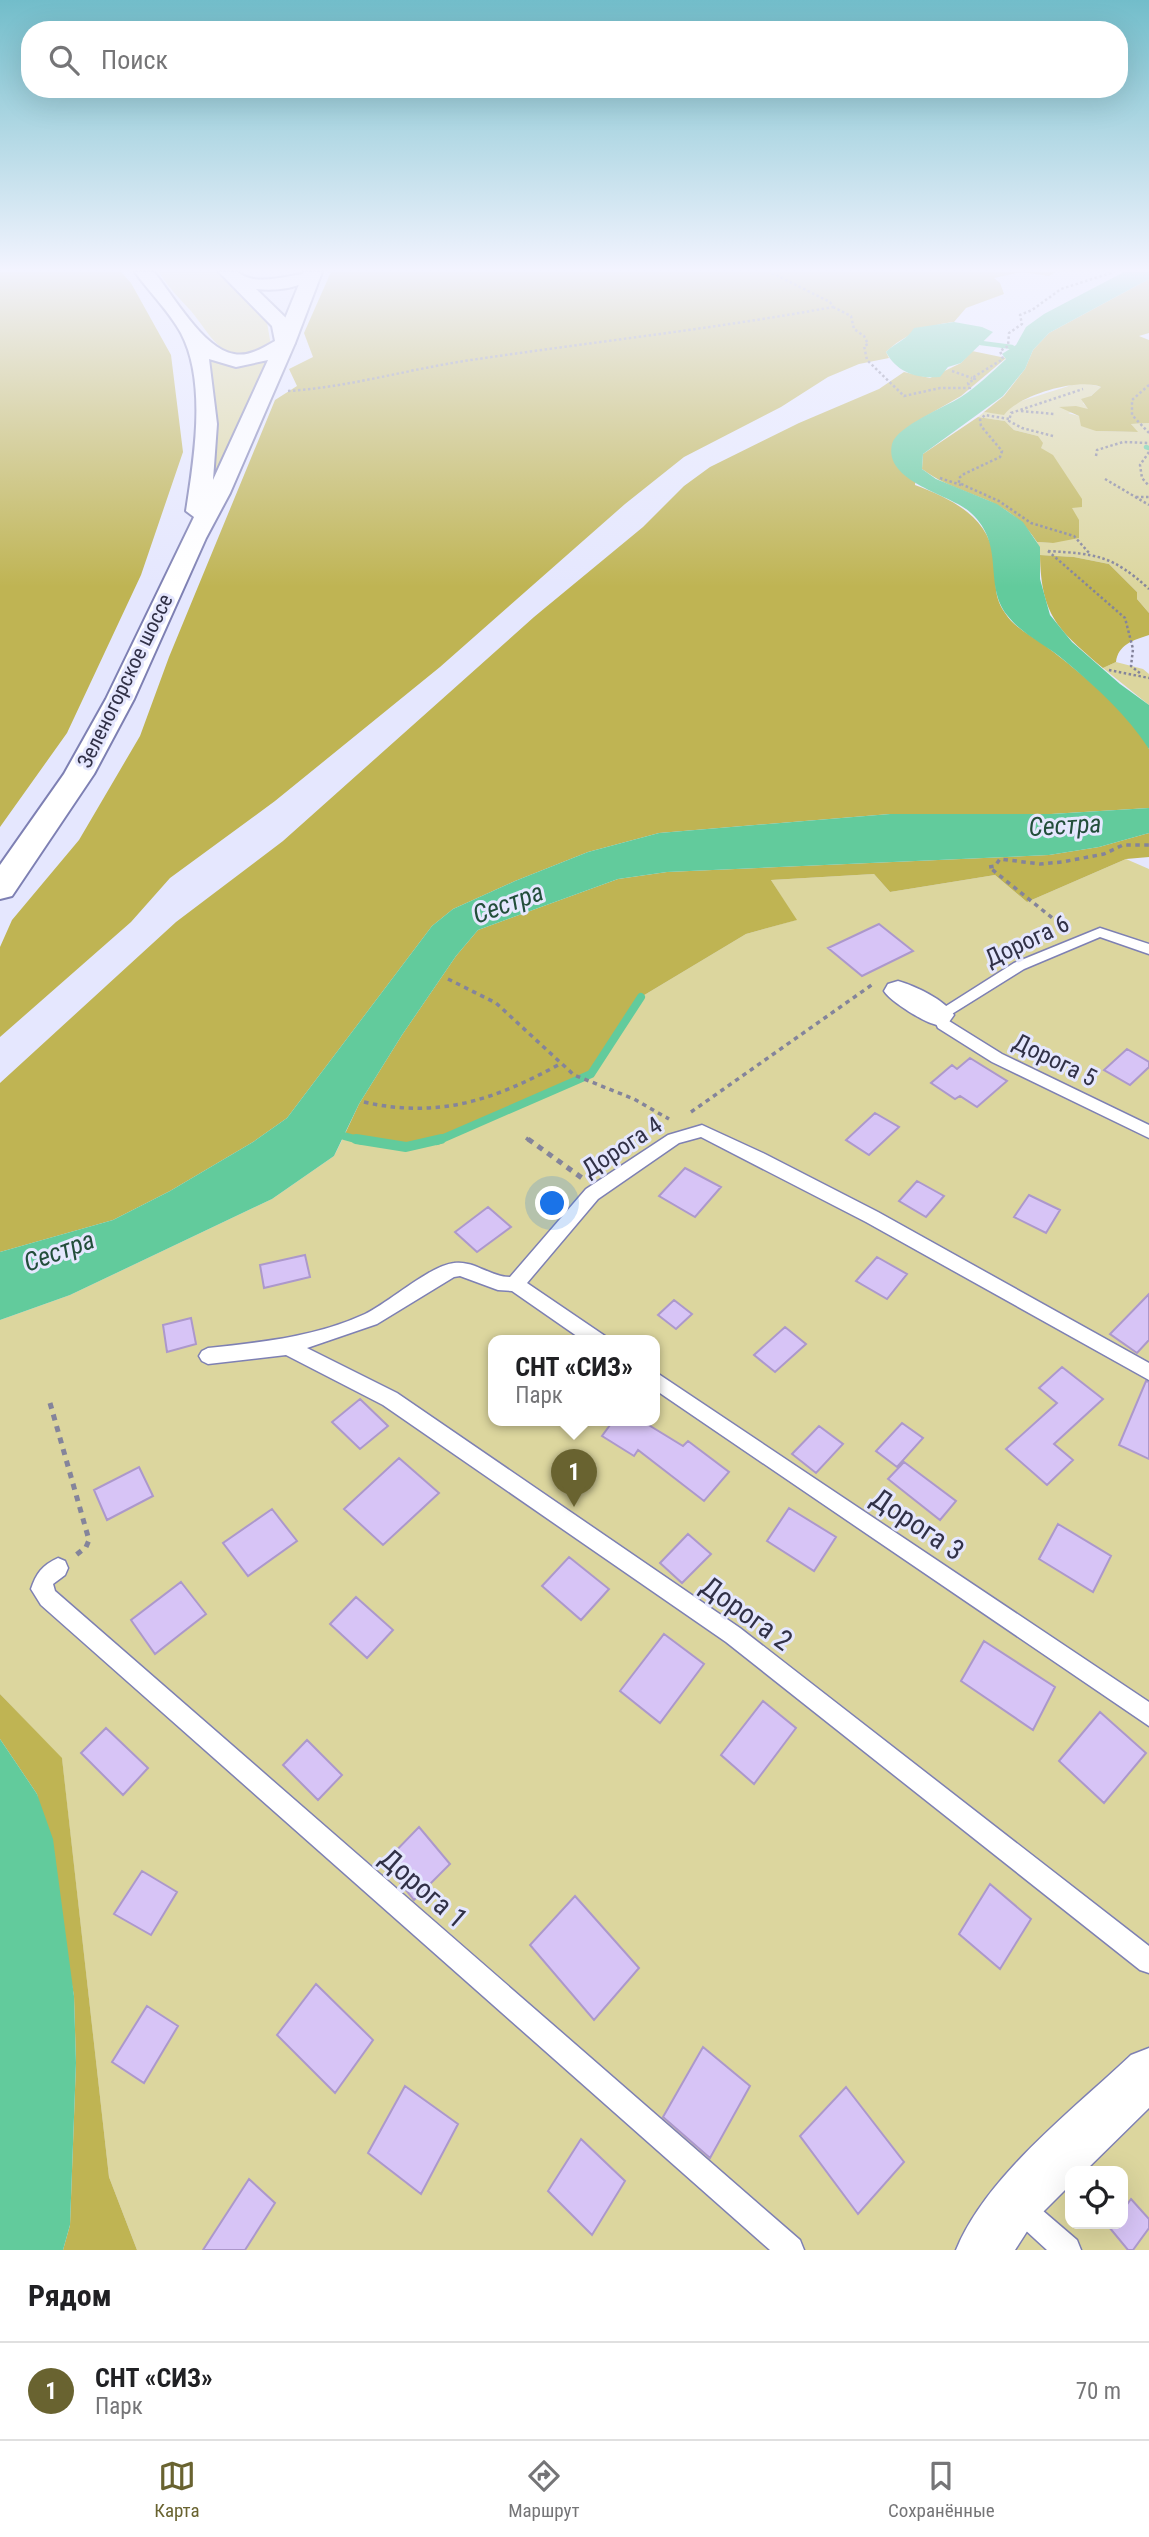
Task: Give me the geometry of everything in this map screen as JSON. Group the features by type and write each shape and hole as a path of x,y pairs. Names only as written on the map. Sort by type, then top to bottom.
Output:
{"main road":[{"name":"Зеленогорское шоссе","path":"194,538 207,444 201,377"},
{"name":"Зеленогорское шоссе","path":"0,889 79,774 120,699 194,538 219,493 270,377"}],"street":[{"path":"888,986 941,1019"},
{"path":"983,2250 1014,2203 1149,2073"}],"lane":[{"name":"Дорога 6","path":"941,1019 1019,966 1100,932 1149,950"},
{"name":"Дорога 5","path":"941,1019 998,1058 1149,1132"},
{"name":"Дорога 4","path":"515,1284 592,1194 674,1139 702,1131 774,1164 883,1221 1149,1372"},
{"path":"208,1356 288,1347 371,1319 451,1270 464,1267 503,1286 515,1284 589,1335"},
{"name":"Дорога 2","path":"288,1347 390,1399 733,1635 1149,1961"},
{"name":"Дорога 3","path":"660,1383 1149,1716"},
{"name":"Дорога 1","path":"58,1567 45,1578 41,1589 48,1598 790,2250"},
{"path":"1014,2203 1067,2250"}],"path":[{"path":"263,393 332,388 385,377"},
{"path":"884,377 904,396 940,388 970,388 968,383 977,377"},
{"path":"968,377 980,381"},
{"path":"1149,385 1132,400 1132,415 1149,433"},
{"path":"1020,412 1027,407 1083,389"},
{"path":"1027,407 1035,412"},
{"path":"1009,419 1012,413 1020,412 1054,414"},
{"path":"962,485 959,478 1000,457 1002,451 981,426 980,420 985,415 1009,419 1022,428 1052,436"},
{"path":"1096,456 1097,450 1110,444 1128,441 1149,443"},
{"path":"1149,452 1140,465 1142,478 1149,486"},
{"path":"940,478 1006,504 1026,520 1074,536 1090,554"},
{"path":"1105,479 1149,505"},
{"path":"1135,497 1149,497"},
{"path":"1149,589 1125,567 1090,554 1047,553 1125,618 1133,649 1131,666 1149,678"},
{"path":"1109,670 1141,674"},
{"path":"1080,941 989,867 995,866 1000,859 1040,864 1062,862 1104,854 1123,845 1149,845"},
{"path":"448,979 496,1003 574,1075 634,1099 659,1114"},
{"path":"702,1131 681,1119 787,1042 888,986"},
{"path":"364,1102 388,1109 434,1111 483,1099 561,1064"},
{"path":"526,1138 599,1190"},
{"path":"50,1403 89,1540 86,1547 58,1567"}],"shaded area":[{"path":"0,377 174,377 183,452 141,575 67,733 0,827"},
{"path":"212,377 260,377 205,512 216,439"},
{"path":"293,377 828,377 781,407 684,457 625,504 440,667 275,801 170,878 131,922 0,1037 0,947 12,920 79,840 140,736 169,657 275,400 297,386"},
{"path":"897,377 984,377 961,396 921,419 915,485 942,496 975,519 990,542 998,599 1009,619 1088,680 1119,709 1143,737 1149,749 1149,808 1051,814 890,814 659,833 588,852 453,909 432,926 287,1118 253,1142 170,1191 113,1220 0,1252 0,1083 176,922 283,841 534,617 643,527 684,486 710,467 799,423 879,389"},
{"path":"1019,377 1149,377 1149,423 1131,424 1138,432 1096,431 1081,426 1079,416 1059,407 1076,406 1088,409 1081,399 1091,396 1101,387 1091,385 1064,386 1034,395 1021,401 1004,415 984,412 1004,396"},
{"path":"1081,382 1101,387 1083,403 1089,409 1068,413 1079,416 1096,431 1137,432 1131,424 1149,423 1149,613 1137,599 1137,592 1109,564 1074,557 1040,555 1037,542 1053,543 1071,508 1041,448 1038,436 1014,430 1005,421 978,417 984,412 1004,414 1007,408 1015,403"},
{"path":"978,417 1005,421 1014,430 1038,436 1043,443 1041,448 1053,455 1082,499 1082,507 1072,508 1079,520 1079,538 1053,543 1037,542 1024,526 997,505 922,469 923,454"},
{"path":"1040,555 1074,557 1109,564 1137,592 1137,599 1149,613 1149,635 1127,644 1120,651 1116,662 1103,668 1055,621 1044,593"},
{"path":"1116,662 1143,669 1149,674 1149,705 1103,668"},
{"path":"1149,833 1149,857 1126,859 1027,902 995,875 890,892 874,874 771,880 797,920 746,934 641,997 591,1074 435,1142 406,1147 374,1144 344,1136 359,1104 402,1035 456,956 478,930 618,879 667,872 1049,855 1099,847"},
{"path":"1126,859 1149,869 1149,2250 137,2250 109,2177 62,1759 0,1694 0,1320 70,1295 272,1199 334,1156 344,1136 389,1145 435,1142 602,1060 641,997 746,934 796,920 771,880 874,874 890,892 995,875 1027,902"},
{"path":"0,1694 62,1758 109,2177 137,2250 63,2250 70,2225 76,2063 74,1996 37,1794 0,1739"}],"water":[{"path":"987,377 1018,377 1003,396 923,454 922,469 936,479 997,504 1023,522 1040,547 1040,579 1050,615 1072,642 1120,684 1149,705 1149,749 1121,713 1099,691 1058,655 1019,628 1007,615 996,590 991,551 982,525 962,506 908,478 898,469 892,457 892,444 903,430"},
{"name":"Сестра","path":"1149,808 1149,833 1099,847 1049,855 667,872 618,879 478,930 456,956 402,1035 359,1104 334,1156 272,1199 70,1295 0,1320 0,1252 113,1220 170,1191 253,1142 287,1118 432,926 453,909 515,881 588,852 659,833 890,814 1051,814"},
{"path":"0,1739 37,1794 53,1839 74,1996 76,2063 70,2225 63,2250 0,2250"}],"building":[{"path":"879,924 913,951 862,976 828,948"},
{"path":"1127,1049 1149,1062 1149,1067 1130,1085 1104,1070"},
{"path":"970,1058 1007,1081 977,1107 960,1096 955,1099 931,1083 952,1065 957,1069"},
{"path":"875,1113 899,1127 869,1155 846,1140"},
{"path":"685,1168 721,1187 695,1217 659,1196"},
{"path":"917,1181 944,1196 926,1217 899,1201"},
{"path":"1029,1195 1060,1210 1046,1233 1014,1217"},
{"path":"488,1207 511,1227 477,1252 455,1232"},
{"path":"305,1255 310,1277 264,1288 260,1265"},
{"path":"877,1257 907,1274 887,1299 856,1281"},
{"path":"1149,1294 1149,1340 1137,1353 1110,1334"},
{"path":"674,1300 692,1314 676,1329 658,1315"},
{"path":"191,1318 196,1344 167,1352 163,1325"},
{"path":"785,1327 806,1344 775,1372 754,1355"},
{"path":"1062,1367 1103,1399 1054,1444 1073,1460 1047,1485 1006,1449 1057,1403 1039,1388"},
{"path":"1146,1381 1149,1382 1149,1459 1119,1445"},
{"path":"360,1399 388,1426 360,1449 332,1422"},
{"path":"902,1423 923,1438 897,1467 876,1451"},
{"path":"609,1426 650,1426 683,1446 688,1441 729,1472 704,1501 638,1450 634,1456 602,1436"},
{"path":"819,1426 843,1444 816,1473 792,1454"},
{"path":"399,1458 439,1493 383,1545 344,1509"},
{"path":"904,1462 956,1501 940,1520 888,1479"},
{"path":"139,1467 153,1496 107,1520 94,1490"},
{"path":"789,1508 836,1537 814,1571 767,1541"},
{"path":"272,1509 297,1541 248,1576 223,1543"},
{"path":"1058,1524 1111,1556 1093,1592 1039,1559"},
{"path":"688,1534 711,1554 682,1583 660,1563"},
{"path":"569,1557 609,1589 581,1620 542,1586"},
{"path":"181,1582 206,1614 155,1654 131,1620"},
{"path":"356,1597 393,1630 367,1658 330,1624"},
{"path":"664,1634 704,1664 660,1723 620,1691"},
{"path":"984,1641 1055,1687 1033,1730 961,1681"},
{"path":"763,1701 796,1728 754,1784 721,1755"},
{"path":"1100,1712 1146,1753 1104,1803 1059,1761"},
{"path":"106,1728 148,1768 123,1795 81,1753"},
{"path":"307,1740 342,1775 318,1800 283,1765"},
{"path":"419,1827 450,1864 414,1900 384,1863"},
{"path":"142,1871 177,1892 151,1935 114,1914"},
{"path":"990,1884 1031,1919 1000,1969 959,1934"},
{"path":"575,1896 639,1968 594,2020 530,1945"},
{"path":"316,1984 373,2040 335,2093 277,2035"},
{"path":"147,2006 178,2026 144,2083 112,2062"},
{"path":"703,2047 750,2086 710,2158 663,2117"},
{"path":"405,2086 458,2124 421,2194 368,2153"},
{"path":"846,2087 904,2162 858,2214 800,2136"},
{"path":"581,2139 625,2181 592,2235 548,2191"},
{"path":"249,2179 275,2203 245,2250 203,2250"},
{"path":"1131,2199 1149,2219 1149,2228 1133,2250 1128,2250 1111,2229 1128,2229 1128,2203"}],"waterway":[{"path":"437,1141 591,1074 641,997"},
{"path":"344,1136 362,1141"},
{"path":"356,1139 406,1147 441,1139"}],"place":[{"name":"СНТ «СИЗ»","path":"574,1507"}]}
